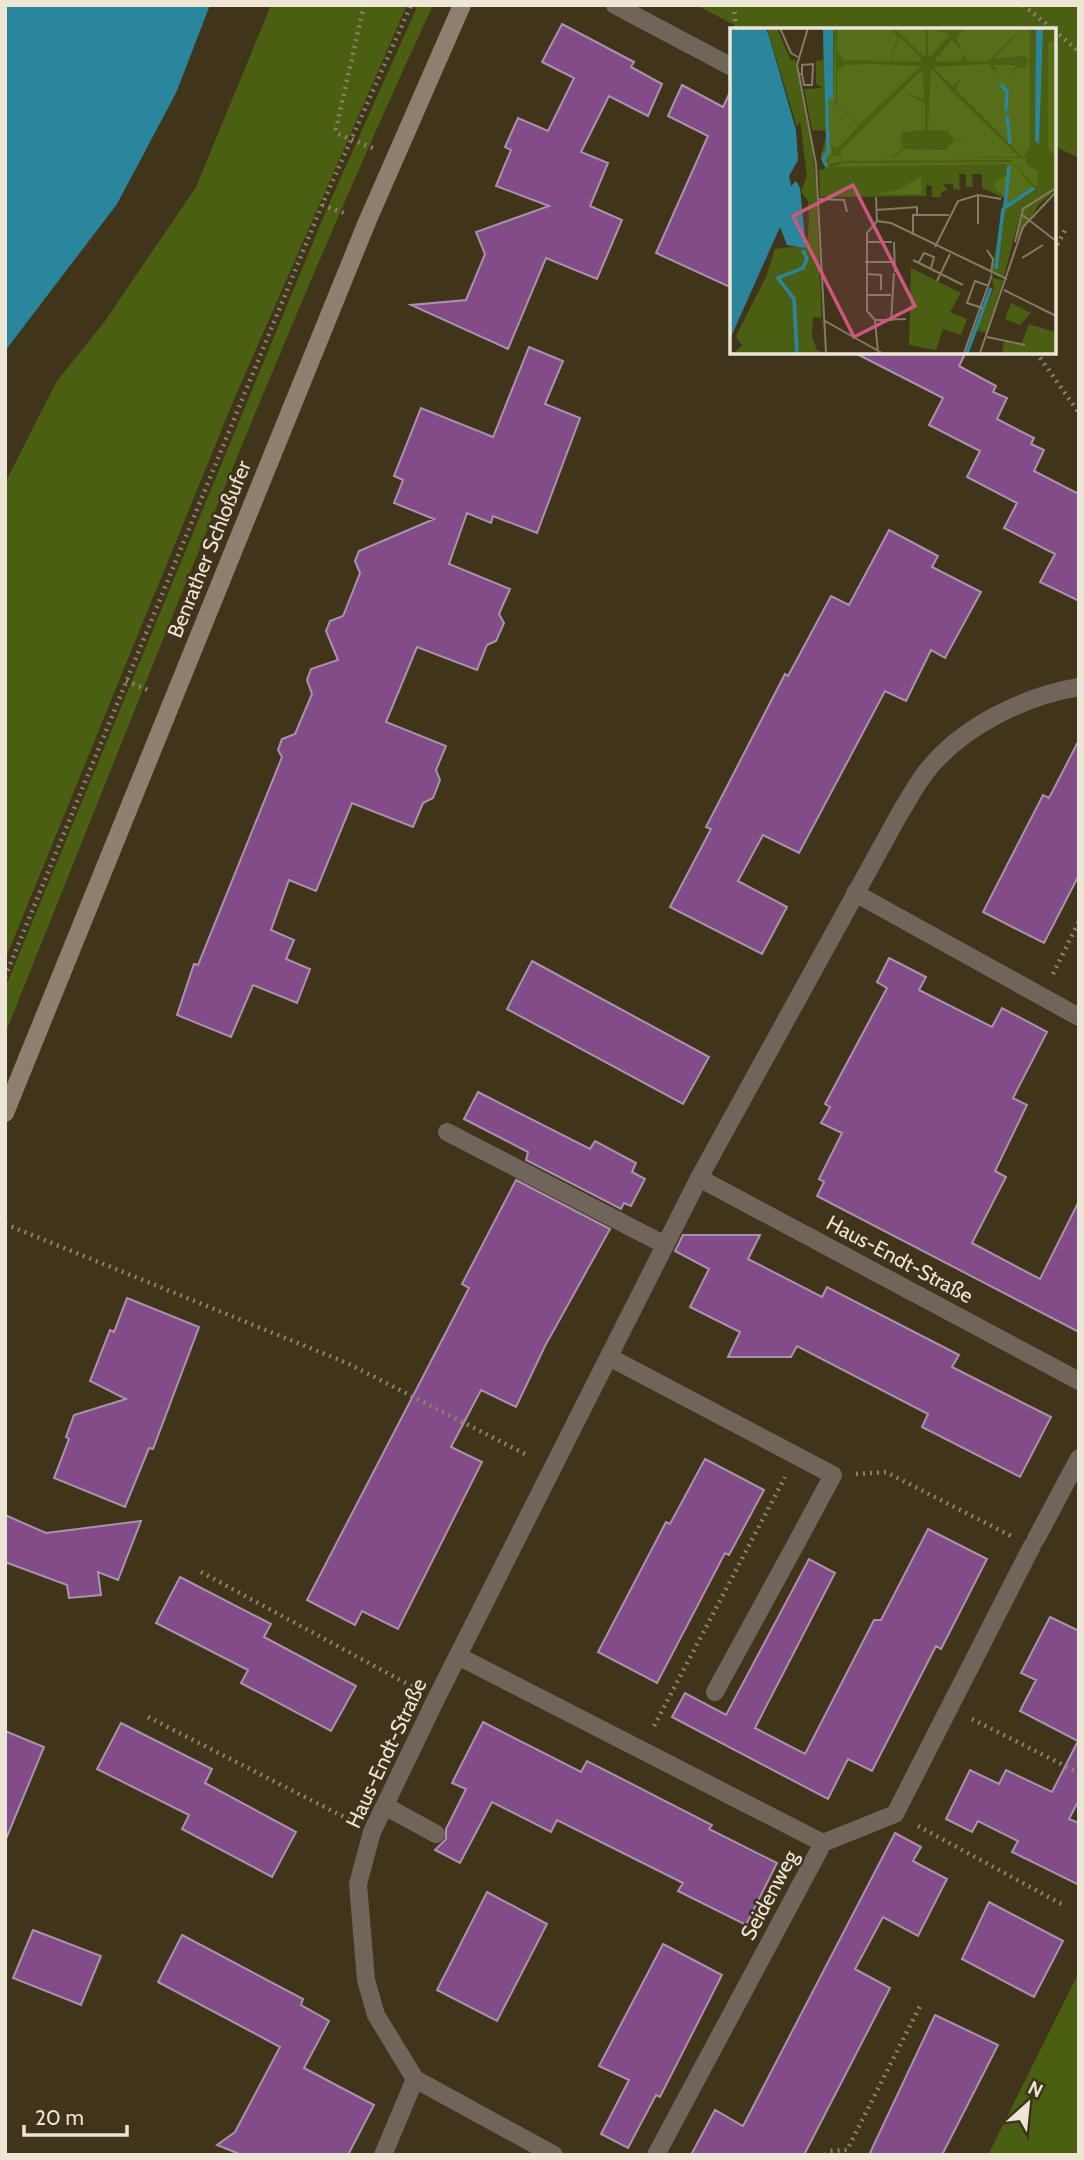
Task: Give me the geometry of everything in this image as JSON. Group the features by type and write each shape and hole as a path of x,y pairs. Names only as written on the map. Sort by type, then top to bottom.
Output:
{"street":[{"name":"Benrather Schloßufer","path":"5,1113 346,273 462,5"},
{"path":"615,5 730,66"},
{"name":"Haus-Endt-Straße","path":"554,2155 415,2079 376,2015 366,1980 358,1884 372,1832 436,1699 699,1178 855,893 926,771 964,737 1021,704 1041,695 1079,687"},
{"path":"855,893 1079,1017"},
{"path":"447,1132 665,1245"},
{"name":"Haus-Endt-Straße","path":"699,1178 1079,1381"},
{"path":"609,1357 833,1475 715,1692"},
{"path":"895,1814 1079,1458"},
{"path":"458,1656 823,1843"},
{"path":"385,1806 436,1834"},
{"name":"Seidenweg","path":"656,2155 823,1843 895,1814"},
{"path":"383,2155 415,2079"}],"path":[{"path":"364,5 336,128 338,134 396,158"},
{"path":"5,977 350,139 411,5"},
{"path":"734,5 736,28"},
{"path":"1023,5 1052,28"},
{"path":"1056,32 1079,52"},
{"path":"1056,246 1065,230"},
{"path":"1037,354 1079,413"},
{"path":"1042,997 1079,921"},
{"path":"5,1224 347,1363 552,1469"},
{"path":"642,1749 797,1455"},
{"path":"833,1475 886,1472 1034,1543"},
{"path":"201,1572 436,1699"},
{"path":"950,1707 1079,1773"},
{"path":"149,1717 372,1832"},
{"path":"895,1814 1065,1906"},
{"path":"826,2155 828,2151 847,2150 920,2006"}],"green space":[{"path":"271,5 407,5 235,397 5,960 5,483 57,381 105,321 196,187"},
{"path":"418,5 433,5 266,388 5,1034 5,988 328,206"},
{"path":"696,5 1079,5 1079,158 1056,147 1056,28 740,28"},
{"path":"1079,1972 1079,2155 988,2155"}],"water":[{"path":"5,5 210,5 176,93 117,204 5,351"}],"building":[{"path":"562,24 634,62 631,67 662,84 648,116 609,96 581,152 608,163 590,206 622,220 597,279 546,258 508,349 411,305 466,300 485,254 476,232 549,206 496,186 511,150 505,147 518,118 548,131 574,78 542,62"},
{"path":"682,85 723,107 730,92 730,287 656,253 708,136 668,116"},
{"path":"529,347 563,361 545,404 580,418 537,533 493,516 491,523 467,513 449,564 510,589 499,614 504,623 496,641 487,645 477,670 417,647 386,722 446,746 436,770 440,780 433,798 423,803 413,827 352,803 316,891 289,880 271,930 294,940 286,959 310,969 297,1003 253,985 231,1037 177,1015 194,964 198,965 282,757 278,750 282,739 295,734 312,694 307,680 311,669 338,660 326,631 330,621 343,616 360,573 355,561 359,551 434,519 394,503 403,480 394,476 421,408 493,437"},
{"path":"857,354 965,354 959,366 996,386 993,392 1007,398 997,419 1034,438 1031,444 1044,450 1034,471 1079,494 1079,601 1040,582 1055,554 1004,528 1017,503 967,477 980,451 929,425 943,398"},
{"path":"889,530 938,556 932,567 981,592 945,658 931,650 906,701 885,691 799,853 763,835 738,881 787,907 762,954 670,907 711,829 706,827 785,674 788,676 831,596 849,605"},
{"path":"1079,740 1079,875 1044,943 983,912 1043,795 1049,798"},
{"path":"889,958 926,977 919,990 992,1027 1002,1008 1047,1032 1013,1098 1027,1105 995,1171 1006,1177 972,1243 1040,1279 1079,1201 1079,1332 817,1196 824,1182 819,1179 842,1133 821,1123 830,1107 825,1104 887,988 877,982"},
{"path":"532,961 709,1057 683,1104 507,1009"},
{"path":"478,1092 590,1149 595,1141 636,1163 632,1172 645,1179 631,1206 624,1203 621,1209 526,1160 528,1152 464,1119"},
{"path":"516,1180 610,1229 545,1346 516,1407 481,1390 451,1447 482,1462 398,1629 362,1611 355,1625 307,1600 469,1288 462,1284"},
{"path":"683,1235 760,1235 748,1259 822,1297 827,1287 959,1355 952,1367 1051,1417 1020,1477 922,1427 928,1414 797,1346 791,1357 728,1357 740,1332 690,1307 709,1269 675,1251"},
{"path":"127,1298 199,1327 153,1449 149,1448 125,1507 54,1478 69,1439 66,1437 74,1415 126,1399 90,1381 110,1330 114,1332"},
{"path":"705,1459 764,1490 729,1555 725,1553 657,1683 598,1652 666,1522 670,1524"},
{"path":"5,1515 46,1533 141,1521 118,1580 98,1572 101,1595 69,1598 67,1585 5,1562"},
{"path":"928,1529 987,1559 941,1649 936,1646 872,1771 848,1759 828,1799 672,1717 685,1693 726,1715 809,1559 835,1573 755,1728 805,1754 874,1620 881,1620"},
{"path":"180,1577 271,1624 264,1637 356,1686 331,1731 241,1683 248,1670 156,1623"},
{"path":"1050,1617 1079,1631 1079,1800 1069,1819 1079,1823 1079,1885 1012,1852 1018,1841 978,1821 972,1832 946,1819 970,1770 999,1784 1006,1770 1052,1792 1078,1741 1020,1711 1036,1680 1021,1673"},
{"path":"483,1722 581,1772 587,1761 712,1825 709,1829 777,1863 746,1925 678,1891 683,1883 557,1820 551,1832 492,1802 460,1863 435,1850 446,1839 446,1829 466,1789 452,1783"},
{"path":"121,1723 212,1769 205,1783 296,1832 272,1877 182,1829 189,1815 97,1769"},
{"path":"5,1731 44,1747 6,1839 5,1839"},
{"path":"895,1833 921,1847 913,1861 947,1879 918,1936 883,1917 855,1969 890,1988 804,2155 691,2155 715,2110 743,2126"},
{"path":"487,1892 547,1924 497,2021 437,1990"},
{"path":"989,1902 1063,1941 1034,1997 962,1959"},
{"path":"33,1930 101,1956 81,2005 13,1978"},
{"path":"182,1935 303,1999 301,2005 329,2021 304,2068 374,2105 348,2155 242,2155 217,2145 235,2132 280,2047 158,1982"},
{"path":"663,1944 722,1975 660,2097 656,2095 628,2148 601,2134 629,2080 599,2066"},
{"path":"935,2015 998,2045 942,2155 869,2155"}]}
